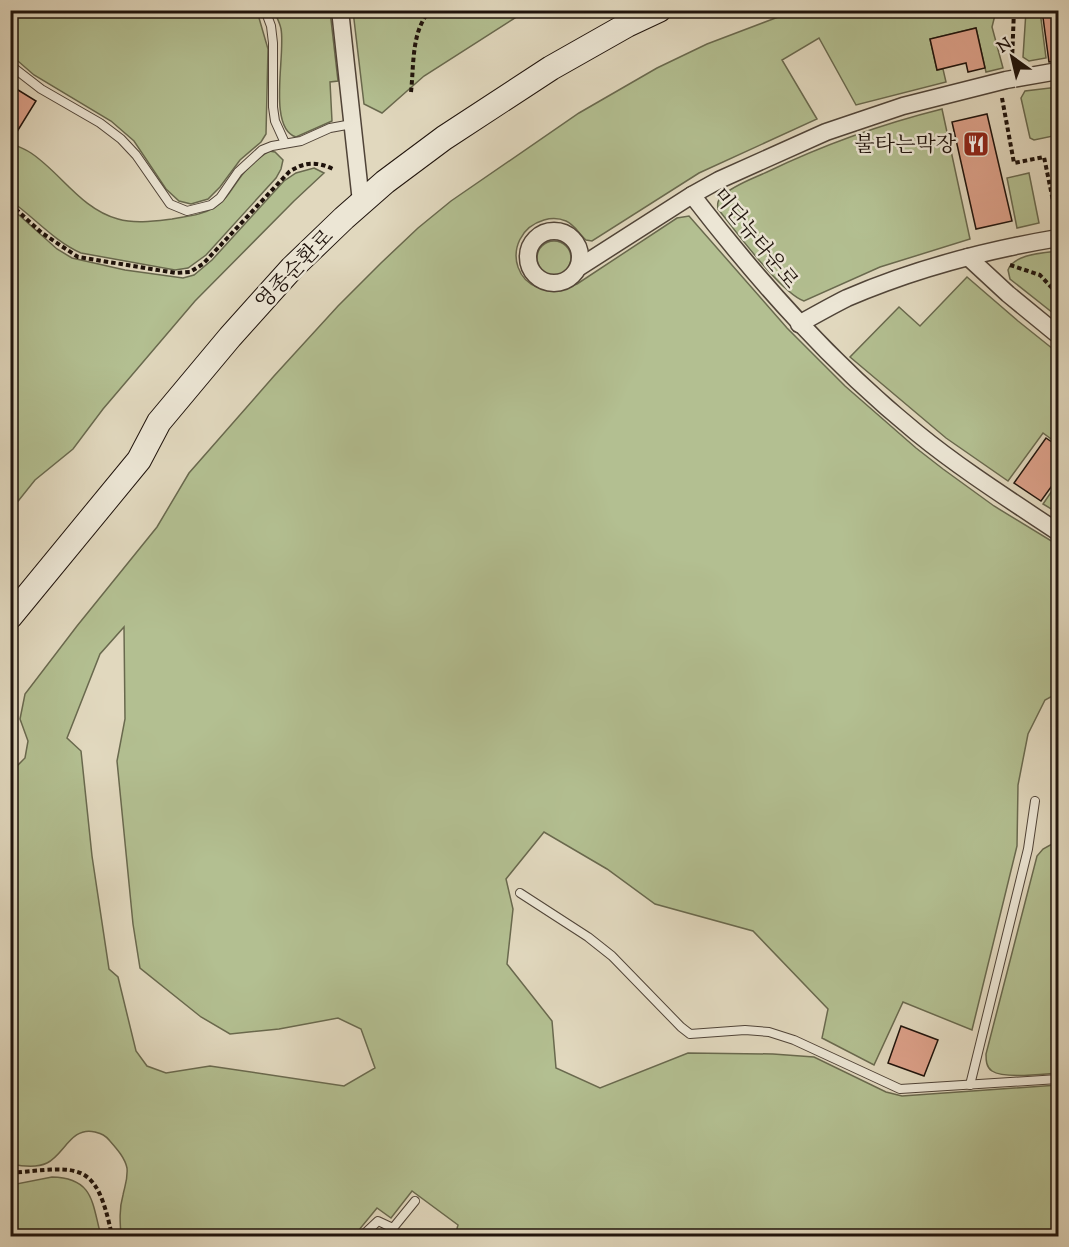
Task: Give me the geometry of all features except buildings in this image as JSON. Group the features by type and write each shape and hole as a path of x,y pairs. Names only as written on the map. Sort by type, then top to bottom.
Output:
{"main road":[{"name":"영종순환로","path":"10,617 139,460 159,422 230,337 292,268 361,202 444,138 551,68 627,25 659,10"}],"street":[{"path":"340,10 361,202"},
{"name":"미단뉴타운로","path":"1059,71 1006,80 869,116 785,149 692,195 745,263 799,324 858,382 916,432 963,468 1059,532"},
{"path":"578,268 692,195"},
{"path":"799,324 848,298 968,257 1058,237"},
{"path":"968,257 1022,306 1059,335"}],"lane":[{"path":"265,10 271,26 273,43 274,121 285,143"},
{"path":"10,65 41,88 100,123 121,139 136,155 170,204 187,211 211,205 220,198 238,172 262,150 301,141 330,128 352,124"},
{"path":"970,1085 1028,849 1035,801"},
{"path":"520,893 588,937 612,956 690,1034 745,1030 770,1032 803,1044 900,1089 1059,1079"},
{"path":"362,1236 378,1221 393,1228 415,1201"}],"path":[{"path":"411,92 417,35 426,15 431,10"},
{"path":"1012,68 1014,10"},
{"path":"1001,93 1014,163 1044,157 1058,237 1059,272"},
{"path":"10,204 42,233 78,257 176,273 190,272 203,264 289,172 301,164 313,163 333,169"},
{"path":"1008,265 1040,275 1053,288 1059,290"},
{"path":"10,1173 66,1168 78,1171 91,1181 101,1195 112,1236"}],"green space":[{"path":"11,10 257,11 268,49 266,134 261,142 240,160 208,199 191,204 179,201 166,189 134,141 111,121 34,75 11,55"},
{"path":"353,10 526,11 424,76 382,113 364,104"},
{"path":"274,11 330,11 338,81 330,82 332,121 296,137 287,131 282,120 280,89 282,40"},
{"path":"794,11 996,11 992,27 1003,68 986,72 976,28 930,39 937,70 943,69 946,82 856,105 819,38 782,60 817,119 699,173 592,241 586,240 566,221 544,220 529,228 520,240 516,254 518,267 525,279 538,287 555,290 577,284 677,218 689,216 787,328 845,386 943,469 994,506 1058,545 1058,693 1045,700 1028,734 1018,785 1017,846 972,1030 903,1002 874,1065 822,1038 828,1009 753,931 655,904 607,869 544,832 506,879 513,909 507,964 552,1021 556,1068 600,1088 688,1053 814,1057 886,1092 902,1096 1058,1085 1058,1236 455,1236 458,1225 412,1191 391,1218 377,1208 354,1236 121,1236 120,1210 127,1179 127,1168 120,1154 102,1134 87,1131 80,1133 53,1159 43,1165 11,1164 10,773 25,758 28,741 20,719 25,694 157,527 189,473 338,306 381,263 451,201 579,113 657,68 707,44","holes":["124,627 125,719 117,761 133,924 140,968 201,1017 230,1034 279,1029 338,1018 361,1029 375,1068 344,1086 210,1066 166,1073 147,1066 136,1051 118,977 109,969 92,856 81,751 67,738 100,654"]},
{"path":"1026,11 1040,11 1046,58 1029,61 1023,57"},
{"path":"1058,87 1058,135 1034,140 1030,138 1021,98 1025,91"},
{"path":"942,109 970,239 880,267 804,301 794,296 771,274 718,209 722,196 743,182 853,136"},
{"path":"10,143 42,161 93,207 118,219 145,222 204,212 223,201 245,171 269,151 275,152 283,160 276,178 206,255 188,268 175,270 81,253 53,236 11,201"},
{"path":"314,168 324,173 195,301 103,409 73,449 35,480 11,510 11,208 57,249 72,258 125,270 183,278 194,275 212,260 284,181 296,173"},
{"path":"1029,173 1039,223 1017,228 1007,178"},
{"path":"554,241 566,246 571,258 566,270 554,275 542,270 537,258 542,246"},
{"path":"1058,251 1058,317 1010,279 1008,270 1011,265 1023,257"},
{"path":"967,277 1058,353 1058,444 1043,433 1008,481 946,438 850,357 899,307 920,326"},
{"path":"1058,482 1058,513 1043,504"},
{"path":"1052,844 1058,845 1058,1073 1005,1075 989,1068 986,1054 1037,856"},
{"path":"52,1177 66,1178 84,1187 93,1203 101,1236 11,1236 11,1185"}],"place":[{"name":"불타는막장","path":"976,144"}]}
